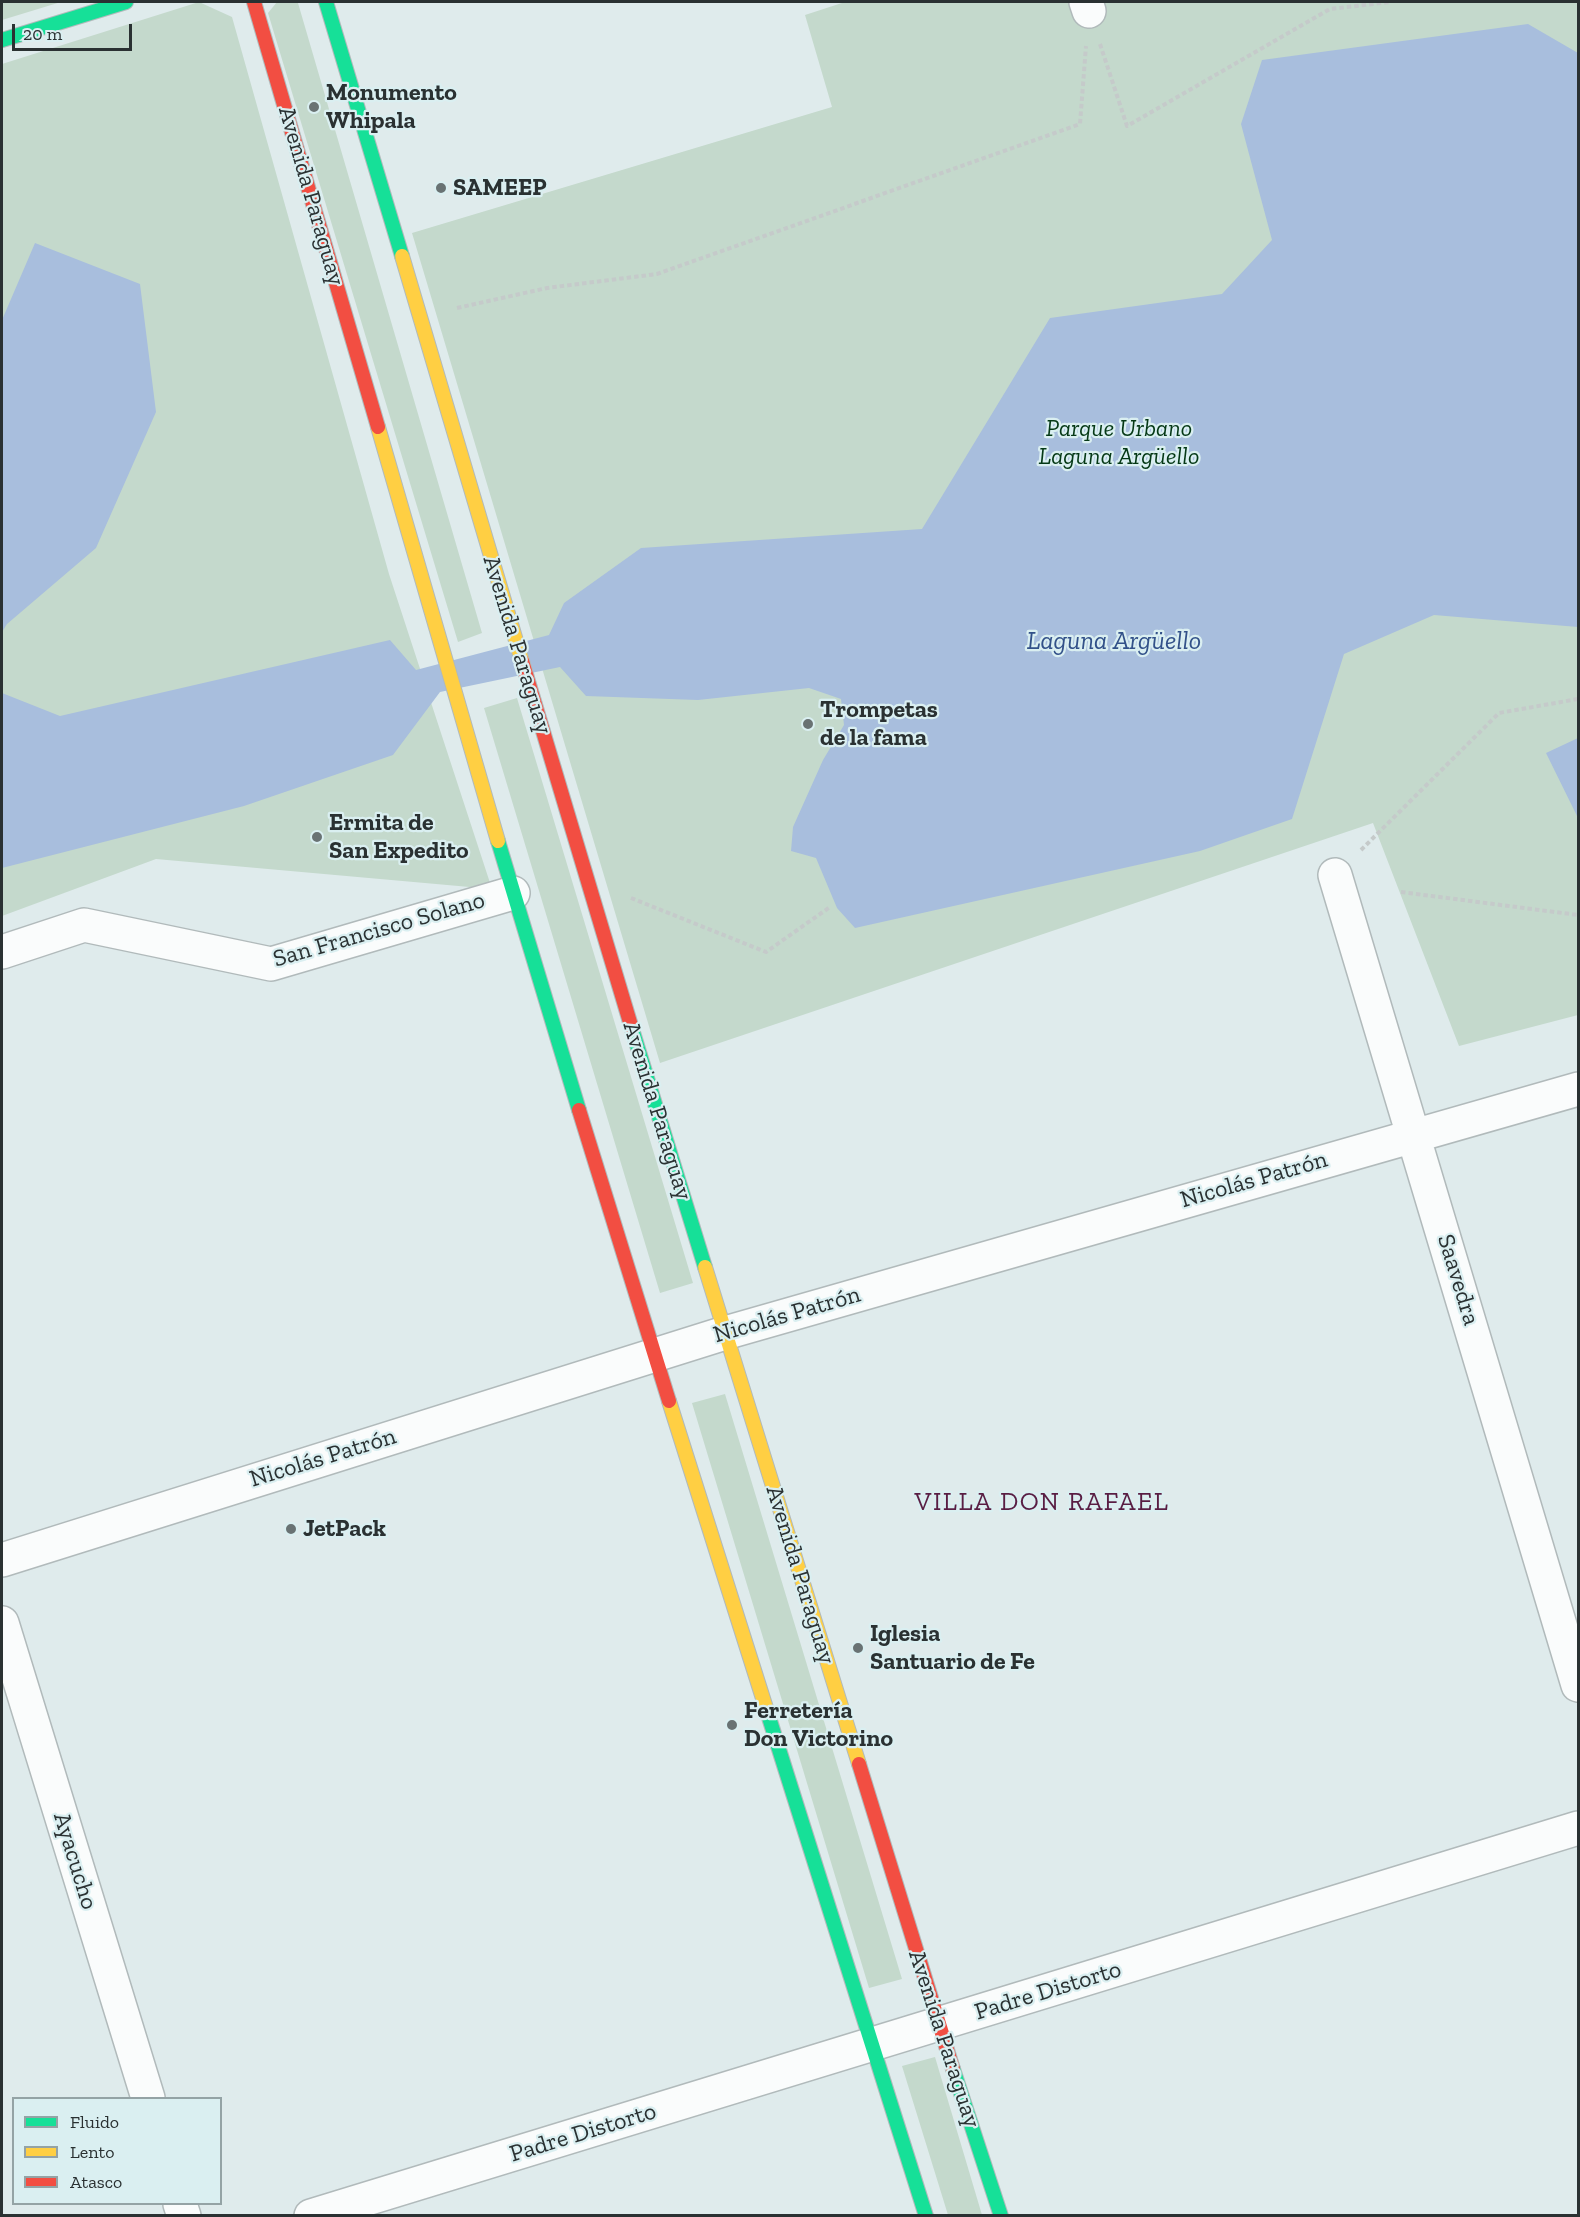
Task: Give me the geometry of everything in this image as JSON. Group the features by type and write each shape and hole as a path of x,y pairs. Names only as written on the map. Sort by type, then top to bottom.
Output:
{"main road":[{"path":"2,40 126,2"},
{"name":"Avenida Paraguay","path":"254,2 513,893 654,1354 926,2216"},
{"name":"Avenida Paraguay","path":"326,2 529,687 725,1333 939,2025 1001,2216"}],"street":[{"name":"Saavedra","path":"1335,876 1578,1685"},
{"name":"San Francisco Solano","path":"2,952 84,925 271,964 513,893"},
{"name":"Nicolás Patrón","path":"2,1560 654,1354 1414,1134 1578,1089"},
{"name":"Ayacucho","path":"2,1623 148,2097"},
{"name":"Padre Distorto","path":"311,2216 1578,1828"}],"path":[{"path":"1087,6 1127,126 1330,9 1390,2"},
{"path":"447,310 547,288 657,274 1080,124 1087,6"},
{"path":"1335,876 1499,713 1578,699"},
{"path":"1401,892 1578,915"},
{"path":"620,894 766,952 830,907"}],"green space":[{"path":"2,2 61,2 2,20"},
{"path":"199,2 232,17 389,574 492,889 156,859 2,916 2,64"},
{"path":"277,2 298,3 482,633 458,642 268,13"},
{"name":"Parque Urbano Laguna Argüello","path":"845,2 1578,2 1578,1015 1459,1046 1373,823 660,1063 412,233 832,107 805,15"},
{"path":"517,698 693,1283 660,1293 484,708"},
{"path":"725,1394 902,1979 869,1988 692,1403"},
{"path":"935,2057 982,2215 948,2215 902,2066"}],"water":[{"name":"Laguna Argüello","path":"1528,24 1578,53 1578,627 1434,615 1344,654 1292,819 1200,851 855,928 837,908 816,858 791,851 793,827 823,760 844,725 841,699 809,688 698,700 586,696 560,667 440,692 393,755 244,806 2,868 2,693 60,716 390,640 416,670 549,635 564,603 641,548 922,529 1050,318 1222,294 1272,240 1241,124 1262,60"},
{"path":"35,243 140,284 156,412 96,548 7,624 2,632 2,320"},
{"path":"1578,738 1578,818 1546,753"}],"traffic: fast":[{"path":"2,40 126,2"},
{"path":"326,2 402,256"},
{"path":"498,841 579,1110"},
{"path":"632,1029 705,1267"},
{"path":"766,1708 926,2216"},
{"path":"953,2069 1001,2216"}],"traffic: slow":[{"path":"402,256 522,661"},
{"path":"378,427 498,841"},
{"path":"705,1267 859,1764"},
{"path":"669,1401 766,1708"}],"traffic: jam":[{"path":"254,2 378,427"},
{"path":"522,661 632,1029"},
{"path":"579,1110 669,1401"},
{"path":"859,1764 953,2069"}],"place":[{"name":"Monumento Whipala","path":"314,107"},
{"name":"SAMEEP","path":"441,188"},
{"name":"Trompetas de la fama","path":"808,724"},
{"name":"Ermita de San Expedito","path":"317,837"},
{"name":"JetPack","path":"291,1529"},
{"name":"Iglesia Santuario de Fe","path":"858,1648"},
{"name":"Ferretería Don Victorino","path":"732,1725"}],"district":[{"name":"VILLA DON RAFAEL","path":"1042,1503"}]}
